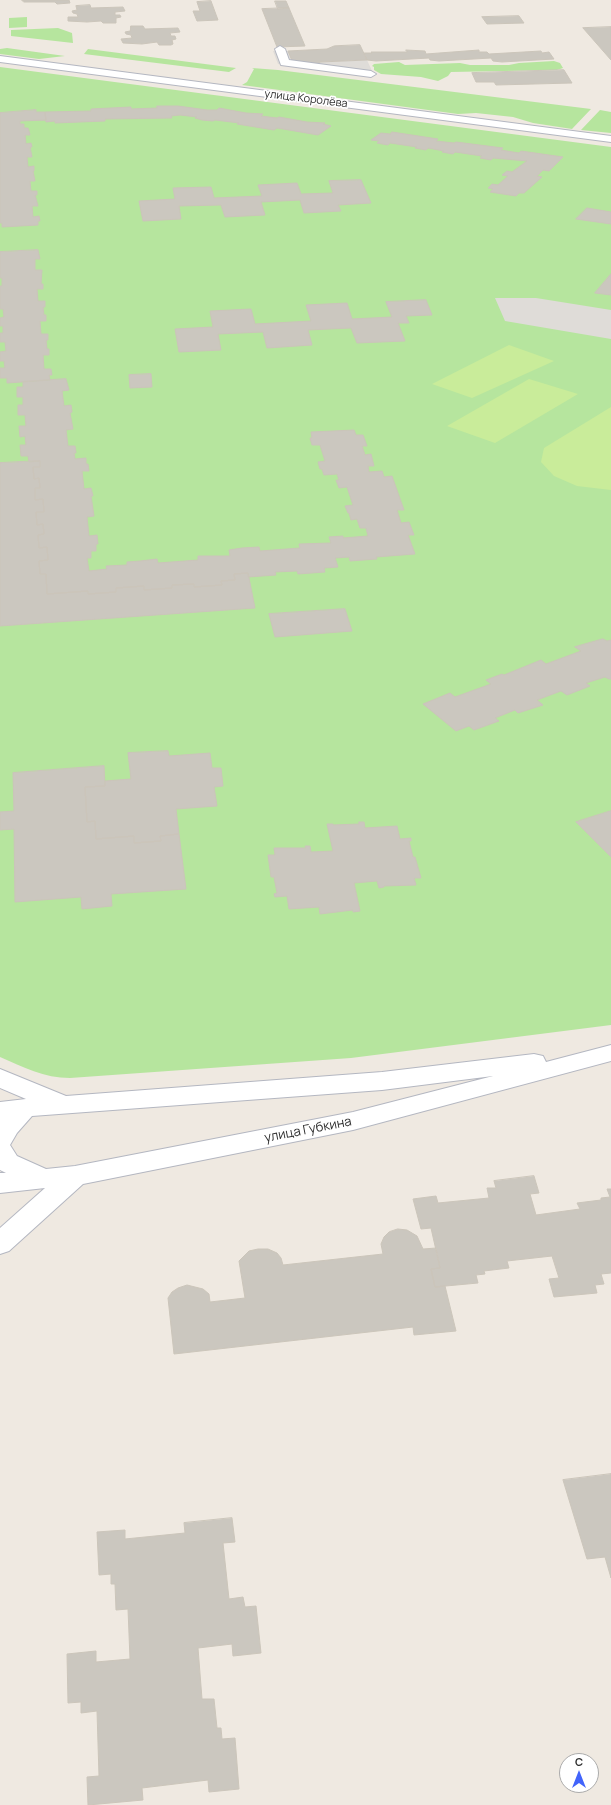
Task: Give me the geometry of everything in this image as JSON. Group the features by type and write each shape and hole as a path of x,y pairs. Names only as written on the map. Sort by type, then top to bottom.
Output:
{"street":[{"path":"280,49 285,63 371,74"},
{"name":"улица Королёва","path":"0,59 611,139"},
{"name":"улица Губкина","path":"0,1111 382,1081 611,1053"},
{"name":"улица Губкина","path":"0,1183 75,1176 353,1121 611,1053"},
{"path":"0,1078 64,1105"},
{"path":"0,1121 25,1108"},
{"path":"0,1140 7,1127 25,1108"},
{"path":"0,1151 8,1163 41,1178"},
{"path":"0,1174 41,1178"},
{"path":"0,1244 75,1176"}],"green space":[{"path":"27,17 27,27 9,28 9,18"},
{"path":"58,28 72,33 73,43 11,36 11,30"},
{"path":"7,48 65,56 39,59 0,54 0,49"},
{"path":"88,49 236,68 229,72 84,54"},
{"path":"554,61 560,63 563,68 557,70 451,72 448,76 438,81 421,77 381,74 374,70 374,67 372,66 374,64 399,62 405,65 460,63 470,65 509,65"},
{"path":"0,67 611,147 611,1025 351,1058 70,1078 60,1078 42,1074 0,1057"},
{"path":"252,68 591,109 572,129 533,123 513,117 476,113 458,114 242,85 247,82 254,69"},
{"path":"600,110 611,112 611,133 581,130"},
{"path":"509,345 554,361 472,398 432,384"},
{"path":"529,379 578,394 495,443 447,426"},
{"path":"611,407 611,490 577,486 554,476 541,462 544,448"}],"shaded area":[{"path":"273,51 288,51 318,65 320,62 367,60 373,73 369,76 278,64"},
{"path":"495,298 536,298 611,310 611,339 505,321"}],"building":[{"path":"22,0 69,0 70,3 57,4 55,2 24,2"},
{"path":"211,1 218,20 197,21 193,11 200,11 197,2"},
{"path":"275,1 286,1 289,8 278,9"},
{"path":"90,5 91,8 123,7 125,11 115,12 115,15 120,15 121,17 116,18 116,23 103,23 101,21 68,21 68,17 78,17 77,14 73,13 72,11 77,10 76,6"},
{"path":"289,8 305,46 277,47 262,9"},
{"path":"519,16 524,23 487,24 482,17"},
{"path":"131,26 143,26 145,29 178,28 180,32 170,33 171,36 175,36 176,39 172,40 173,44 171,45 159,45 157,42 142,44 123,43 121,39 132,38 131,35 126,34 125,32 130,31"},
{"path":"611,27 611,60 583,28"},
{"path":"360,45 367,60 320,62 318,65 293,63 288,51 327,49 334,46"},
{"path":"406,50 425,51 426,54 479,50 479,52 487,52 489,54 541,51 542,53 549,52 554,59 502,62 493,61 491,58 439,61 430,60 429,58 376,61 367,60 364,53 407,52"},
{"path":"564,70 572,83 496,85 494,82 476,82 472,73"},
{"path":"157,106 178,106 207,110 217,110 219,108 246,113 263,114 261,116 325,123 323,124 331,126 318,135 277,128 274,130 237,124 239,123 202,120 195,118 197,117 180,115 171,116 172,118 105,119 105,121 55,123 55,121 46,122 45,112 91,111 91,109 131,107 131,109 157,108"},
{"path":"36,110 36,112 45,112 46,120 20,121 20,124 24,124 24,128 28,128 30,135 25,135 26,144 31,143 32,147 30,147 32,157 27,157 28,167 34,166 33,171 35,181 30,181 31,191 37,191 37,195 35,195 38,206 32,206 33,217 39,216 40,221 38,221 38,225 2,227 2,223 0,223 0,113"},
{"path":"392,132 438,139 436,141 503,148 501,150 519,153 521,151 563,157 549,171 543,170 537,176 542,177 524,193 519,193 516,196 490,192 493,189 488,188 492,184 498,185 508,176 502,175 507,171 512,172 527,161 493,158 491,160 480,158 482,156 455,152 453,154 428,148 426,150 415,148 417,147 390,143 388,145 377,143 379,141 371,140 381,133 390,134"},
{"path":"361,180 371,203 338,205 341,211 304,213 300,200 261,202 265,215 225,217 221,205 179,206 181,219 143,221 139,201 175,199 173,188 211,187 214,198 262,196 258,185 297,183 301,194 333,193 329,181"},
{"path":"587,208 611,212 611,224 576,219"},
{"path":"38,250 40,259 35,259 35,270 42,270 41,284 43,284 43,289 37,289 38,301 45,301 45,307 43,307 44,315 46,315 46,321 40,321 41,334 48,334 48,340 46,340 47,349 49,349 49,355 43,355 44,369 51,369 52,375 49,375 50,380 7,383 7,378 0,378 0,368 5,368 4,361 0,361 0,352 6,351 5,342 0,342 0,333 3,333 3,326 0,326 0,318 4,317 3,309 0,309 0,286 2,286 2,278 0,278 0,252"},
{"path":"611,274 611,295 595,293"},
{"path":"426,300 432,315 406,316 409,323 398,323 405,341 357,343 351,328 308,330 312,345 267,348 263,332 218,334 221,350 179,352 175,329 213,327 210,311 251,309 255,324 311,321 306,305 347,303 352,319 392,317 386,302"},
{"path":"151,374 152,387 130,388 129,375"},
{"path":"66,379 69,390 62,391 64,406 71,405 72,412 70,413 73,429 66,430 68,446 75,446 75,459 86,458 86,464 88,464 89,471 82,471 84,489 91,488 93,496 91,496 94,516 87,517 89,536 97,535 98,544 96,544 96,551 91,551 91,558 87,558 89,571 107,569 106,566 127,565 127,562 157,559 158,563 198,560 198,556 230,556 229,550 242,548 259,547 260,551 300,548 299,544 331,543 329,537 343,536 343,538 368,536 366,528 360,528 357,519 351,520 345,506 353,505 347,487 339,488 336,480 339,480 337,474 324,475 322,469 320,469 318,462 325,461 320,445 312,445 310,438 312,438 311,432 354,430 356,435 363,435 367,446 362,446 365,455 371,454 374,466 368,466 369,472 382,471 384,477 392,476 404,510 397,510 401,523 409,522 414,535 408,535 415,554 350,561 349,557 335,558 338,567 324,568 325,572 298,574 297,571 275,572 276,575 248,577 248,573 234,574 235,580 221,581 222,585 194,587 194,584 172,585 172,588 144,590 144,586 116,588 116,592 88,594 88,591 47,594 46,574 40,574 39,561 48,560 47,547 39,548 38,535 44,534 43,524 37,525 36,512 44,512 43,499 35,500 35,488 40,488 39,478 34,479 33,467 40,467 40,461 29,462 28,456 21,456 20,445 26,445 25,436 20,437 19,426 26,426 25,415 18,415 18,405 23,405 23,397 17,397 17,387 23,387 23,382"},
{"path":"40,461 40,467 33,467 34,479 39,478 40,488 35,488 35,500 43,499 44,512 36,512 37,525 43,524 44,534 38,535 39,548 47,547 48,560 39,561 40,574 46,574 47,594 88,591 88,594 116,592 116,588 144,586 144,590 172,588 172,585 194,584 194,587 222,585 221,581 235,580 234,574 248,573 255,608 0,626 0,463"},
{"path":"345,609 352,631 275,637 269,614"},
{"path":"603,639 607,641 611,640 611,679 605,677 586,683 590,686 567,695 561,691 537,700 543,705 518,713 515,710 495,718 499,721 474,730 469,726 456,731 423,704 450,693 455,697 491,684 486,680 502,674 504,675 541,660 546,664 581,651 575,647"},
{"path":"168,751 169,756 210,753 212,768 221,768 223,786 214,787 217,806 176,809 179,834 160,836 161,841 134,843 134,836 96,839 95,821 87,822 85,787 105,786 105,781 131,779 128,753"},
{"path":"104,766 105,786 85,787 87,822 95,821 96,839 134,836 134,843 161,841 160,836 179,834 186,889 111,894 112,906 82,909 81,897 15,902 14,829 0,830 0,812 14,811 13,773"},
{"path":"611,811 611,857 576,822"},
{"path":"359,822 364,822 365,828 397,826 400,839 411,838 411,841 409,841 413,857 415,857 421,878 414,878 416,885 384,886 379,888 377,881 354,883 360,911 353,912 353,910 320,914 319,907 289,909 287,896 275,897 274,894 277,893 274,877 271,877 268,855 275,855 274,848 306,848 305,846 310,846 311,852 333,851 327,824 359,824"},
{"path":"534,1176 539,1193 530,1194 536,1215 580,1209 577,1203 601,1200 601,1198 610,1197 607,1189 611,1189 611,1273 601,1274 604,1284 595,1285 597,1293 554,1297 549,1279 559,1278 552,1256 507,1261 509,1268 484,1271 485,1274 476,1275 478,1283 435,1287 431,1269 440,1268 431,1228 421,1229 413,1199 436,1196 438,1203 489,1198 487,1188 496,1188 494,1181"},
{"path":"398,1229 407,1230 417,1236 423,1249 436,1248 440,1268 431,1269 435,1287 445,1286 456,1331 414,1335 413,1327 174,1354 168,1298 172,1292 178,1288 187,1285 203,1289 209,1294 210,1302 245,1298 239,1261 249,1251 268,1249 277,1253 281,1258 283,1265 383,1254 381,1244 384,1237 389,1232"},
{"path":"611,1474 611,1578 605,1557 587,1559 563,1480"},
{"path":"232,1518 235,1542 223,1543 229,1599 243,1597 245,1607 256,1606 261,1653 233,1656 232,1644 198,1648 202,1699 214,1699 217,1728 221,1728 222,1739 235,1738 239,1789 209,1792 208,1780 142,1788 143,1800 88,1805 87,1777 99,1776 97,1711 81,1713 81,1702 68,1703 67,1654 96,1651 96,1662 130,1659 128,1609 116,1610 115,1584 111,1584 111,1574 99,1575 97,1532 125,1530 125,1539 185,1533 184,1523"}]}
